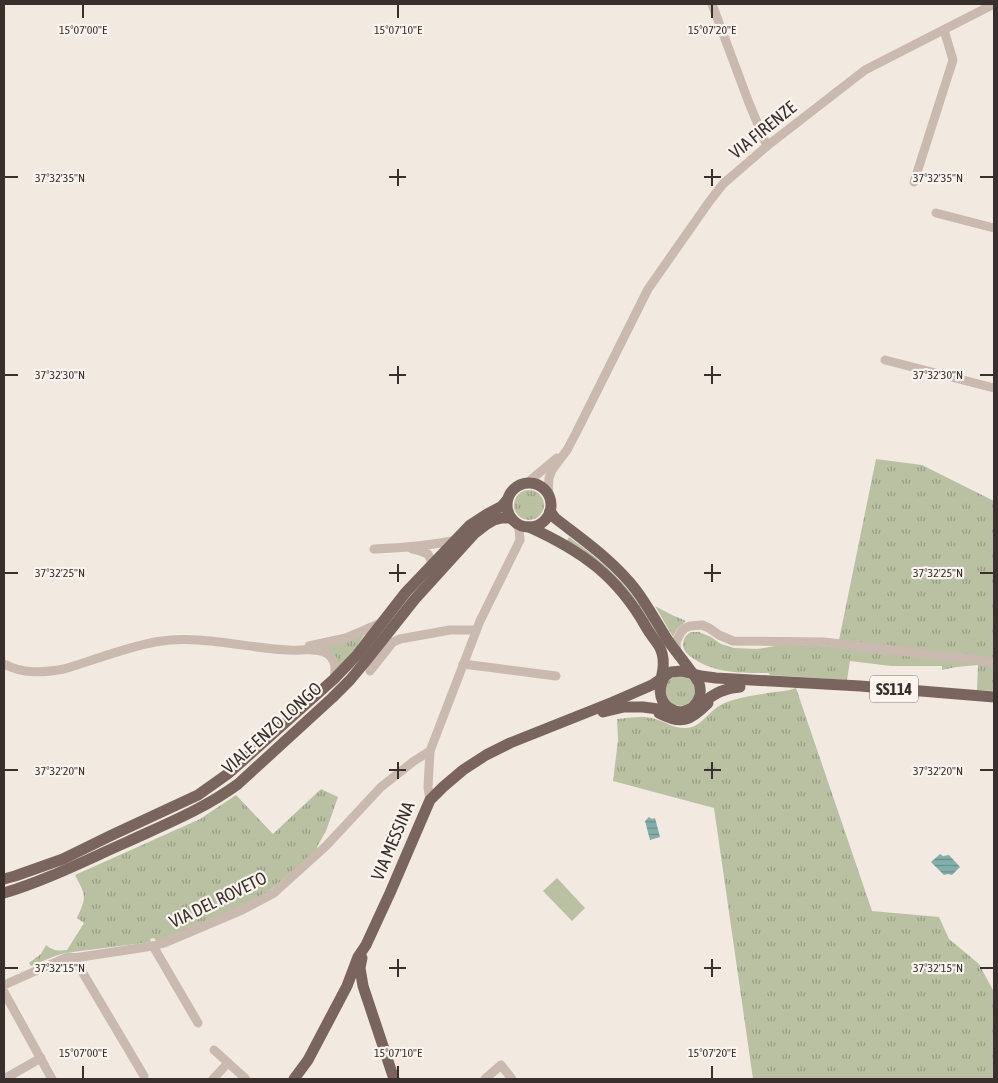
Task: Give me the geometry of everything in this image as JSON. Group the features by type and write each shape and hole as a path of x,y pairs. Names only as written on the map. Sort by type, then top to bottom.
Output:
{"main road":[{"path":"523,484 537,485 548,495 551,504 550,511 544,521 537,526 522,527 513,521 507,510 509,494 523,484"},
{"name":"VIALE ENZO LONGO","path":"4,879 63,858 198,795 229,773 334,680 357,655 406,592 470,525 502,506 507,500"},
{"path":"550,511 555,518 617,569 635,588 676,652 699,683 701,693 693,707"},
{"name":"VIALE ENZO LONGO","path":"4,893 67,870 200,809 222,796 350,680 415,599 474,534 494,520 502,518 513,521"},
{"path":"529,527 576,551 608,577 638,613 652,639 657,663 652,677 646,683 613,702"},
{"path":"652,639 659,646 663,661 661,700 669,709 675,711"},
{"path":"430,800 463,770 486,755 510,743 663,681 676,671 708,674 726,679 794,682"},
{"path":"562,722 624,707 643,707 681,712 720,691 730,688 794,682"},
{"name":"SS114","path":"794,682 994,697"},
{"path":"643,707 673,719 688,719 696,715 717,696 740,687"},
{"name":"VIA MESSINA","path":"294,1079 308,1060 347,986 358,957 366,945 390,893 430,800"},
{"path":"366,945 360,964 364,986 394,1079"},
{"path":"347,986 355,979 364,986"}],"street":[{"path":"712,4 749,104 767,146"},
{"name":"VIA FIRENZE","path":"567,450 648,289 723,184 767,146 865,70 994,4"},
{"path":"914,182 953,60 944,30"},
{"path":"936,214 994,228"},
{"path":"885,360 994,388"},
{"path":"527,483 567,450"},
{"path":"548,495 549,478 552,470 567,450"},
{"name":"VIA MESSINA","path":"430,800 428,786 430,751 476,630 520,540 519,530 513,521"},
{"path":"374,548 404,548 434,545 456,540"},
{"path":"404,548 420,550 428,554 433,565"},
{"path":"289,650 346,638 384,621"},
{"path":"676,652 676,642 684,628 702,625 733,641 824,642 994,662"},
{"path":"370,670 393,642 400,639 450,630 476,630"},
{"path":"4,664 27,672 57,670 145,644 172,640 198,640 289,650 320,650 328,654 335,664 334,680"},
{"path":"463,664 556,676"},
{"name":"VIA DEL ROVETO","path":"4,985 65,958 153,946 234,914 274,892 326,846 381,787 430,751"},
{"path":"153,946 198,1024"},
{"path":"74,958 144,1076"},
{"path":"4,992 52,1079"},
{"path":"214,1050 246,1079"},
{"path":"4,1079 41,1058"},
{"path":"213,1079 228,1063"},
{"path":"485,1079 501,1066 512,1079"}],"green space":[{"path":"876,459 922,465 994,501 994,659 839,640"},
{"path":"529,490 540,494 544,505 540,516 529,520 518,516 514,505 518,494"},
{"path":"569,537 619,579 640,605 662,641 583,550 567,541"},
{"path":"655,606 686,621 677,629 673,637"},
{"path":"691,632 699,632 721,644 734,648 757,649 782,645 821,646 994,664 994,691 977,690 978,665 942,670 942,666 891,666 850,661 847,680 721,670 703,664 686,653 683,642"},
{"path":"365,634 339,667 323,648 324,647"},
{"path":"680,676 691,680 695,691 691,702 680,706 669,702 665,691 669,680"},
{"path":"796,688 872,911 939,917 949,939 979,964 994,992 994,1079 753,1079 714,808 613,781 618,740 617,719 646,717 681,728 692,727 715,708 734,700"},
{"path":"321,789 338,797 317,850 268,892 168,938 156,941 154,938 150,939 151,942 65,953 31,966 29,963 41,954 46,945 56,950 67,950 84,923 77,918 84,896 75,875 200,819 236,795 273,834"},
{"path":"557,878 585,908 572,921 543,891"}],"water":[{"path":"649,817 655,818 660,837 650,840 645,821"},
{"path":"940,854 943,856 949,855 960,867 952,875 944,875 931,862"}]}
